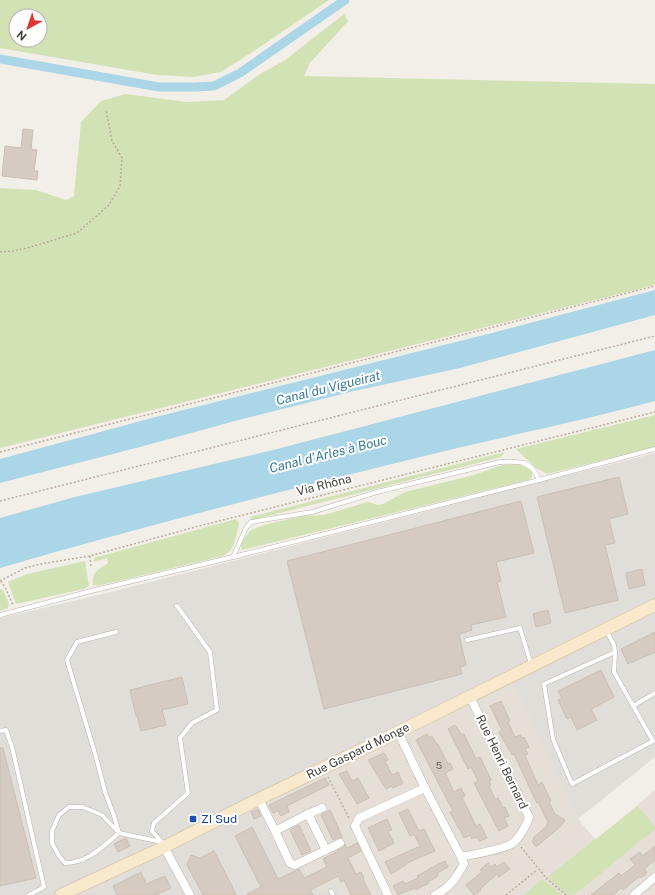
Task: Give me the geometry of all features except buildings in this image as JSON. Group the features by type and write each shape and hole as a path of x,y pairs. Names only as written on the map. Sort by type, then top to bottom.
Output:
{"street":[{"name":"Rue Gaspard Monge","path":"61,895 163,844 470,697 655,605"},
{"name":"Rue Henri Bernard","path":"461,857 504,847 513,843 527,824 529,817 470,697"},
{"path":"398,732 464,864 444,891 435,895"},
{"path":"388,895 355,826 359,818 425,788"},
{"path":"259,799 290,863 295,865 340,843"},
{"path":"275,831 322,808"},
{"path":"308,814 326,850"},
{"path":"163,844 190,895"},
{"path":"634,895 655,877"}],"lane":[{"path":"0,615 655,450"},
{"path":"233,557 243,533 251,522 312,512 377,492 500,462 519,461 531,468 537,474 539,480"},
{"path":"163,844 152,831 154,823 188,793 180,738 192,723 217,710 210,652 177,606"},
{"path":"466,640 520,628 532,666"},
{"path":"606,630 614,645 615,652 614,672 653,741 572,784 554,739 544,684 615,652"},
{"path":"116,632 77,642 67,660 105,792 119,834"},
{"path":"633,706 655,693"},
{"path":"0,731 6,730 12,746 44,887 29,895"},
{"path":"119,834 89,858 75,863 65,863 59,856 52,843 52,831 59,815 69,807 83,807 102,815 119,834 163,844"}],"path":[{"path":"0,252 27,248 77,233 109,205 120,186 122,158 112,141 106,110"},
{"path":"0,452 655,286"},
{"path":"0,500 655,336"},
{"name":"Via Rhôna","path":"0,581 32,566 90,556 199,526 655,412"},
{"path":"90,556 91,568"},
{"path":"0,581 6,589 15,611"},
{"path":"323,768 346,815 355,826"},
{"path":"515,840 547,879 566,895"},
{"path":"506,895 538,869"}],"shaded area":[{"path":"655,453 655,757 578,819 513,681 413,732 257,805 287,867 293,870 304,866 318,894 335,885 340,895 0,895 0,618 103,594"},
{"path":"514,681 578,819 596,840 655,790 655,895 340,895 335,885 318,895 305,867 293,870 287,867 257,805 413,732"},
{"path":"20,884 18,895 0,895 0,889"}],"green space":[{"path":"0,0 329,0 221,72 194,77 157,75 0,48"},
{"path":"344,14 348,21 310,63 304,76 655,84 655,285 0,448 0,188 36,190 66,200 74,196 81,122 101,101 126,94 186,102 224,100 260,74 285,60"},
{"path":"655,415 655,447 547,474 536,468 516,449"},
{"path":"505,452 501,457 252,520 250,517"},
{"path":"502,465 518,465 525,467 532,472 532,477 528,480 242,550 241,543 250,531 264,525 302,516 324,515 368,502 378,505 383,504 405,492 474,475"},
{"path":"236,519 239,523 235,542 231,550 223,556 97,586 93,585 94,574 108,563 107,558 94,562 94,558"},
{"path":"85,561 89,586 84,589 16,604 8,582 27,574"},
{"path":"0,589 3,590 9,604 8,608 0,611"},
{"path":"638,806 655,829 589,883 574,894 568,895 547,877"},
{"path":"542,879 561,894 562,895 524,895"}],"water":[{"name":"Canal du Vigueirat","path":"655,290 655,315 460,368 354,391 0,483 0,459 152,418 484,335"},
{"name":"Canal d'Arles à Bouc","path":"655,350 655,401 283,491 113,536 0,568 0,518 75,497 277,449"}],"waterway":[{"path":"0,59 159,87 214,86 240,73 345,0"}],"place":[{"name":"ZI Sud","path":"193,819"}]}
